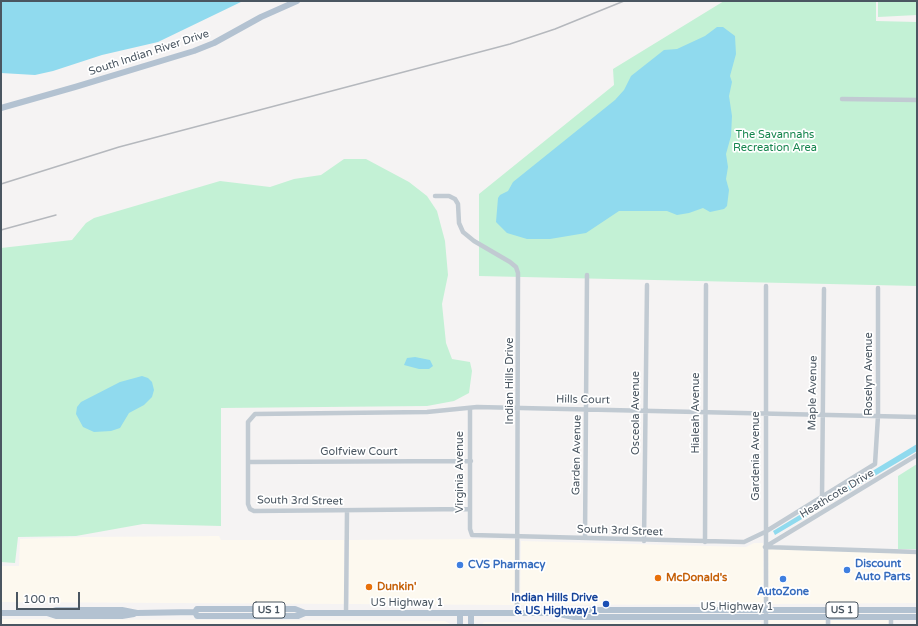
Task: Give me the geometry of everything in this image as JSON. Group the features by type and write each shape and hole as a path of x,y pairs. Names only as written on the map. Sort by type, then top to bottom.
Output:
{"main road":[{"name":"South Indian River Drive","path":"1,108 75,88 194,51 214,43 261,17 297,1"},
{"name":"US Highway 1","path":"1,613 46,613 56,616 122,616 137,613 194,612 197,609 295,610 305,613 557,613 573,610 917,610"},
{"path":"655,617 669,610"},
{"path":"675,617 679,613 687,610"},
{"path":"460,613 460,625"},
{"path":"471,613 471,625"},
{"name":"US Highway 1","path":"557,613 574,617 917,617"}],"street":[{"path":"842,99 917,100"},
{"name":"Indian Hills Drive","path":"436,196 449,196 455,199 458,204 459,223 463,232 474,241 510,262 516,267 518,273 519,537 517,613"},
{"name":"Garden Avenue","path":"585,538 587,275"},
{"name":"Hialeah Avenue","path":"704,542 706,284"},
{"name":"Osceola Avenue","path":"644,541 646,285"},
{"name":"Gardenia Avenue","path":"766,286 766,625"},
{"name":"Roselyn Avenue","path":"877,459 878,288"},
{"name":"Maple Avenue","path":"822,498 824,289"},
{"name":"Hills Court","path":"248,462 248,422 255,414 428,412 470,409 477,407 917,417"},
{"name":"Virginia Avenue","path":"470,409 470,529 472,534"},
{"name":"Heathcote Drive","path":"766,547 917,455"},
{"name":"South 3rd Street","path":"472,534 644,541 744,542 765,532 871,468 877,459"},
{"name":"Golfview Court","path":"248,462 471,461"},
{"name":"South 3rd Street","path":"248,462 250,509 254,511 470,509"},
{"path":"346,613 347,511"},
{"path":"778,539 780,547"},
{"path":"766,547 917,552"},
{"path":"828,617 828,625"},
{"path":"891,618 891,625"}],"shaded area":[{"path":"219,536 221,540 344,540 344,604 1,602 1,566 19,566 20,539"},
{"path":"349,540 516,540 515,605 349,604"},
{"path":"521,541 746,547 754,543 763,543 764,604 520,605"},
{"path":"768,549 917,554 917,603 769,604"},
{"path":"1,619 445,621 452,625 1,625"},
{"path":"768,620 826,620 826,625 768,625"},
{"path":"831,620 889,620 888,625 831,625"},
{"path":"484,622 761,622 761,625 481,625"}],"green space":[{"name":"The Savannahs Recreation Area","path":"724,1 876,1 876,21 917,22 917,286 479,276 479,194 614,85 613,69"},
{"path":"878,1 917,1 917,15 878,17"},
{"path":"344,159 366,159 409,182 427,196 437,211 445,241 448,275 442,304 446,343 452,359 470,362 472,371 469,393 454,401 427,406 221,408 221,526 143,524 76,536 18,537 15,563 1,562 1,248 72,240 86,223 94,218 220,181 270,187 294,179 321,175"},
{"path":"917,464 917,549 898,549 898,476"}],"water":[{"path":"1,1 243,1 158,42 102,55 53,71 35,75 1,73"},
{"path":"717,27 723,27 735,36 736,54 730,76 732,82 729,96 732,116 731,136 726,154 728,167 726,179 729,190 727,206 724,209 710,212 703,208 677,215 667,211 619,211 586,233 550,239 527,239 507,233 496,222 498,198 500,195 508,191 513,182 615,100 624,90 631,76 664,50 677,49 705,36"},
{"path":"415,357 430,360 433,366 429,369 419,369 404,365 407,358"},
{"path":"142,376 148,378 152,382 154,390 152,397 144,405 129,413 120,428 111,431 94,432 83,427 76,414 77,407 81,402 120,382"},
{"path":"917,444 917,451 775,535 773,531"}],"railway":[{"path":"1,184 119,147 510,44 555,29 624,1"},
{"path":"1,230 56,215"}],"place":[{"name":"CVS Pharmacy","path":"460,565"},
{"name":"Discount Auto Parts","path":"847,570"},
{"name":"McDonald's","path":"658,578"},
{"name":"AutoZone","path":"783,579"},
{"name":"Dunkin'","path":"369,587"},
{"name":"Indian Hills Drive & US Highway 1","path":"606,604"}]}
